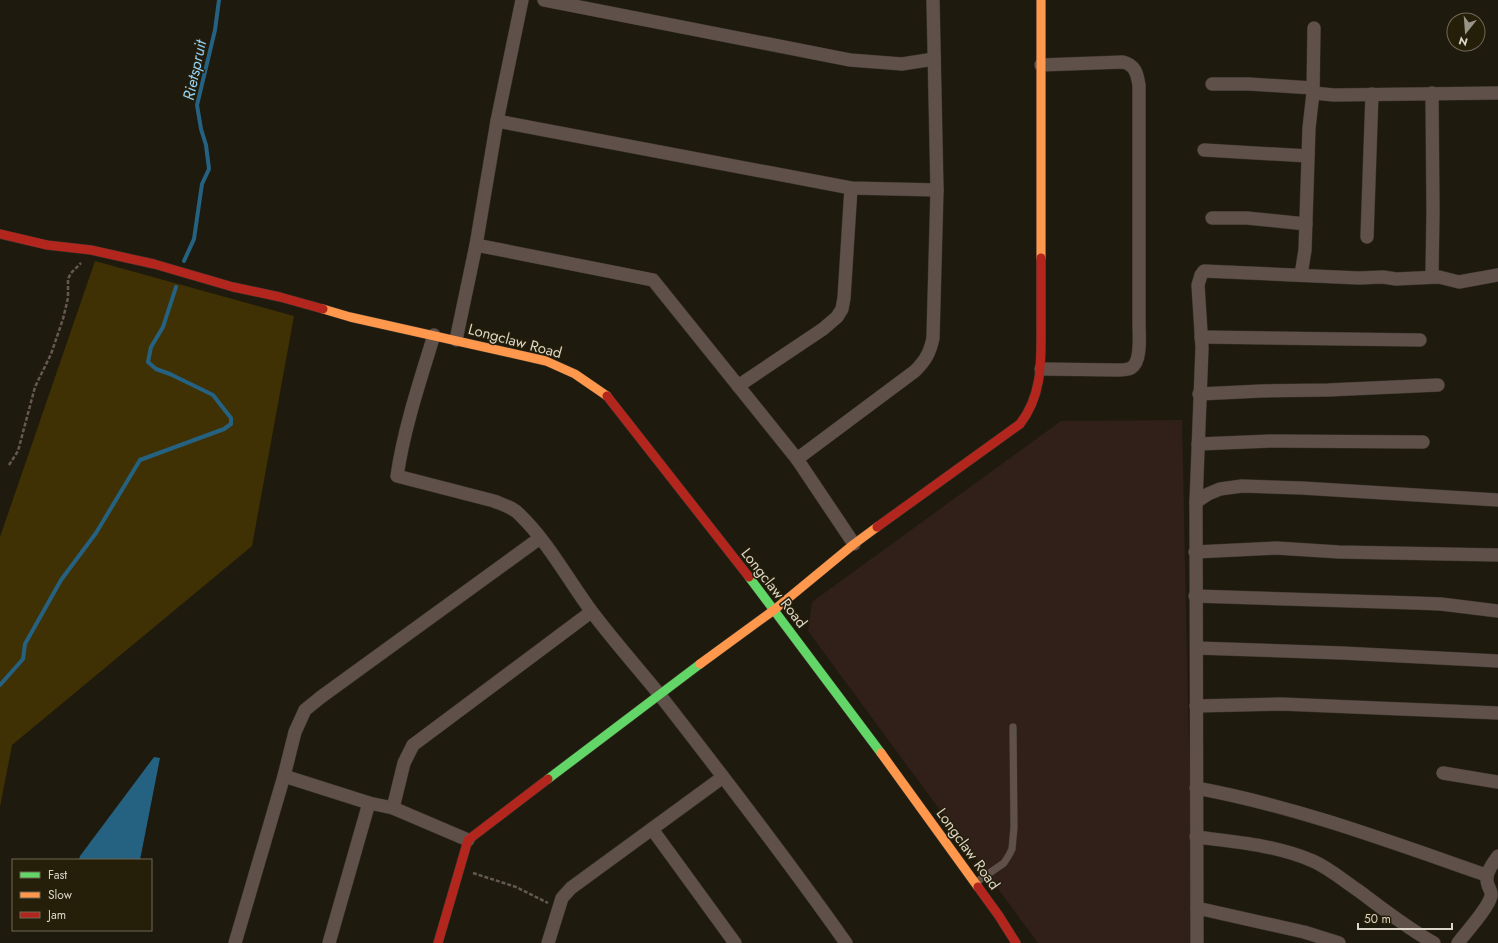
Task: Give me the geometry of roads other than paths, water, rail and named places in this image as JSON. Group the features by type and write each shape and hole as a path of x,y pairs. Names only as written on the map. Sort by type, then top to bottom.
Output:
{"street":[{"path":"522,0 497,121 476,245 445,337 412,406 399,458 397,476 509,506 520,514 540,538 592,612 659,694 723,777 815,899 846,943"},
{"path":"544,0 850,60 902,64 934,59"},
{"path":"797,459 915,371 928,357 931,350 933,338 937,190 933,0"},
{"path":"438,943 468,840 659,694 774,610 854,544 1020,424 1029,413 1039,386 1041,369 1041,0"},
{"path":"1301,275 1305,250 1309,128 1313,91 1314,28"},
{"path":"1041,65 1122,62 1132,66 1136,72 1138,85 1139,323 1139,356 1135,364 1130,369 1041,369"},
{"path":"1212,84 1249,84 1313,91 1334,95 1498,93"},
{"path":"1367,237 1372,94"},
{"path":"1432,94 1432,277"},
{"path":"497,121 851,188 937,190"},
{"path":"1204,150 1308,156"},
{"path":"738,386 823,329 837,317 842,309 851,188"},
{"path":"1212,218 1247,218 1306,224"},
{"name":"Longclaw Road","path":"0,234 47,245 91,250 154,264 233,287 280,297 350,317 445,337 546,361 575,374 609,398 774,610 872,740 975,883 1016,943"},
{"path":"476,245 653,280 797,459 854,544"},
{"path":"1197,943 1197,648 1195,596 1196,502 1202,337 1198,285 1201,275 1204,271 1359,278 1383,277 1396,279 1439,277 1459,282 1498,275"},
{"path":"1202,337 1420,340"},
{"path":"1199,394 1438,385"},
{"path":"1198,444 1271,440 1423,442"},
{"path":"1196,502 1208,494 1220,489 1242,486 1302,488 1498,500"},
{"path":"235,943 284,776 295,732 305,710 321,696 540,538"},
{"path":"1196,552 1276,548 1339,552 1498,555"},
{"path":"1195,596 1428,603 1498,611"},
{"path":"392,808 404,763 413,745 592,612"},
{"path":"1197,648 1498,661"},
{"path":"1196,706 1281,704 1498,713"},
{"path":"1443,773 1498,782"},
{"path":"284,776 369,803 392,808 468,840"},
{"path":"548,943 562,898 571,888 723,777"},
{"path":"1196,788 1237,795 1295,812 1363,833 1486,875"},
{"path":"329,943 369,803"},
{"path":"652,829 735,943"},
{"path":"1196,837 1261,845 1292,853 1314,861 1340,877 1408,927 1434,943"},
{"path":"1458,943 1491,897 1491,890 1488,885 1486,875 1498,856"},
{"path":"1197,908 1304,932 1339,943"}],"lane":[{"path":"975,883 1004,863 1012,849 1014,827 1013,727"}],"water":[{"path":"154,757 160,758 140,859 79,859"}],"waterway":[{"name":"Rietspruit","path":"184,261 194,239 202,184 209,169 206,145 201,129 197,105 215,30 219,0"},
{"path":"0,685 23,659 25,644 61,580 96,533 140,460 224,429 231,424 231,418 213,395 170,374 156,369 148,362 151,347 163,327 176,287"}]}
